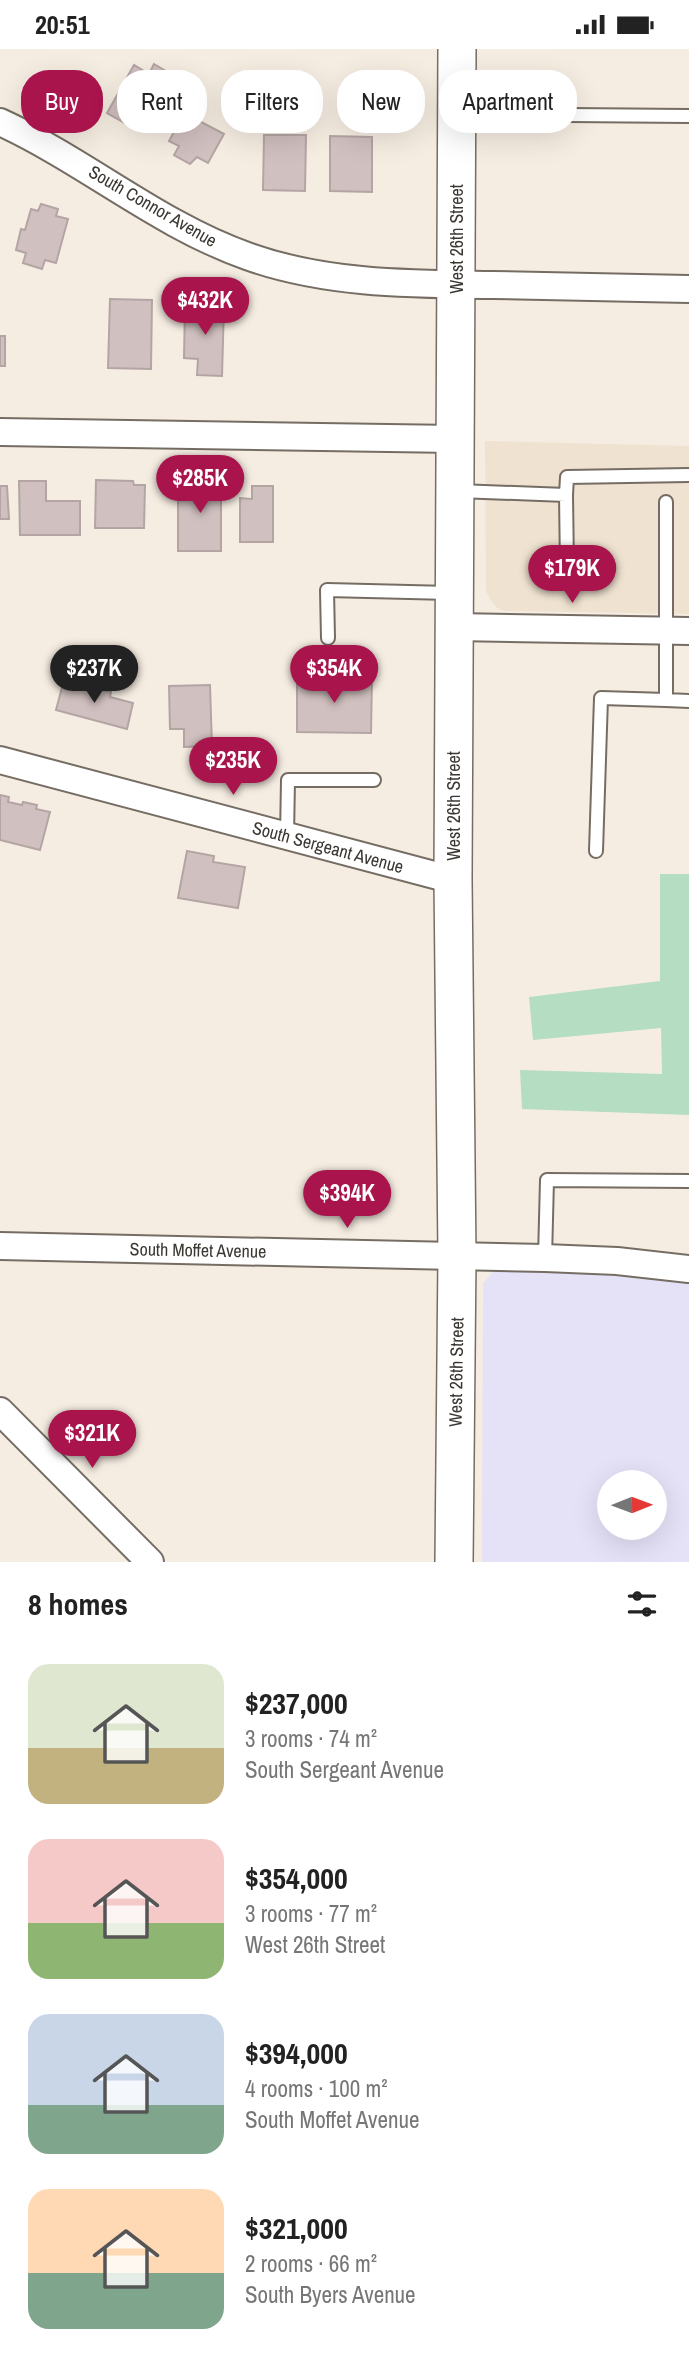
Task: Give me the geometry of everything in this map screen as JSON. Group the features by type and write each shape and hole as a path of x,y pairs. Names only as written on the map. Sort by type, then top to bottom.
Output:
{"main road":[{"name":"West 26th Street","path":"457,49 457,70"},
{"name":"West 26th Street","path":"454,1562 457,1256 453,880 457,133"}],"street":[{"name":"South Connor Avenue","path":"0,122 75,161 196,234 248,257 342,278 456,285 689,289"},
{"path":"0,432 455,439"},
{"path":"455,610 678,631"},
{"name":"South Sergeant Avenue","path":"0,760 453,880"},
{"name":"South Moffet Avenue","path":"0,1245 545,1258 637,1262 689,1269"},
{"path":"0,1411 150,1562"}],"lane":[{"path":"577,114 689,115"},
{"path":"567,568 567,477 689,475"},
{"path":"454,491 566,495"},
{"path":"666,502 678,631 666,700"},
{"path":"328,638 327,590 455,610"},
{"path":"596,851 601,698 689,701"},
{"path":"286,836 288,780 374,780"},
{"path":"545,1258 547,1180 689,1181"}],"shaded area":[{"path":"485,441 689,446 689,614 498,609 486,591"},
{"path":"503,1267 612,1271 689,1281 689,1562 482,1562 483,1284 493,1271"}],"green space":[{"path":"660,874 689,874 689,1115 522,1109 520,1070 662,1074 661,1028 533,1040 529,997 660,981"}],"building":[{"path":"154,64 164,70 151,70"},
{"path":"117,95 117,119 107,113"},
{"path":"207,125 224,134 208,163 197,157 190,164 174,155 179,146 169,141 173,133 207,133"},
{"path":"264,135 306,135 305,191 263,190"},
{"path":"330,136 372,137 372,192 330,191"},
{"path":"41,204 58,209 56,216 68,219 56,263 45,260 42,269 23,263 26,253 16,250 21,229 25,230 31,209 38,211"},
{"path":"110,299 152,300 151,369 108,368"},
{"path":"185,304 224,305 222,376 197,375 198,359 184,358"},
{"path":"0,336 5,336 5,366 0,366"},
{"path":"221,479 221,551 178,551 178,480"},
{"path":"96,480 133,481 134,485 145,485 144,528 95,528"},
{"path":"19,481 46,481 46,501 80,501 80,535 20,535"},
{"path":"0,486 7,486 9,519 0,519"},
{"path":"252,486 273,486 273,542 240,542 240,498 252,499"},
{"path":"297,677 372,677 371,733 297,732"},
{"path":"64,680 111,692 110,697 133,703 127,729 56,710"},
{"path":"210,685 212,746 184,747 184,729 170,729 169,686"},
{"path":"0,795 9,797 8,802 37,805 36,809 50,812 40,850 0,840"},
{"path":"187,851 214,856 213,862 245,867 238,908 178,898"}]}
